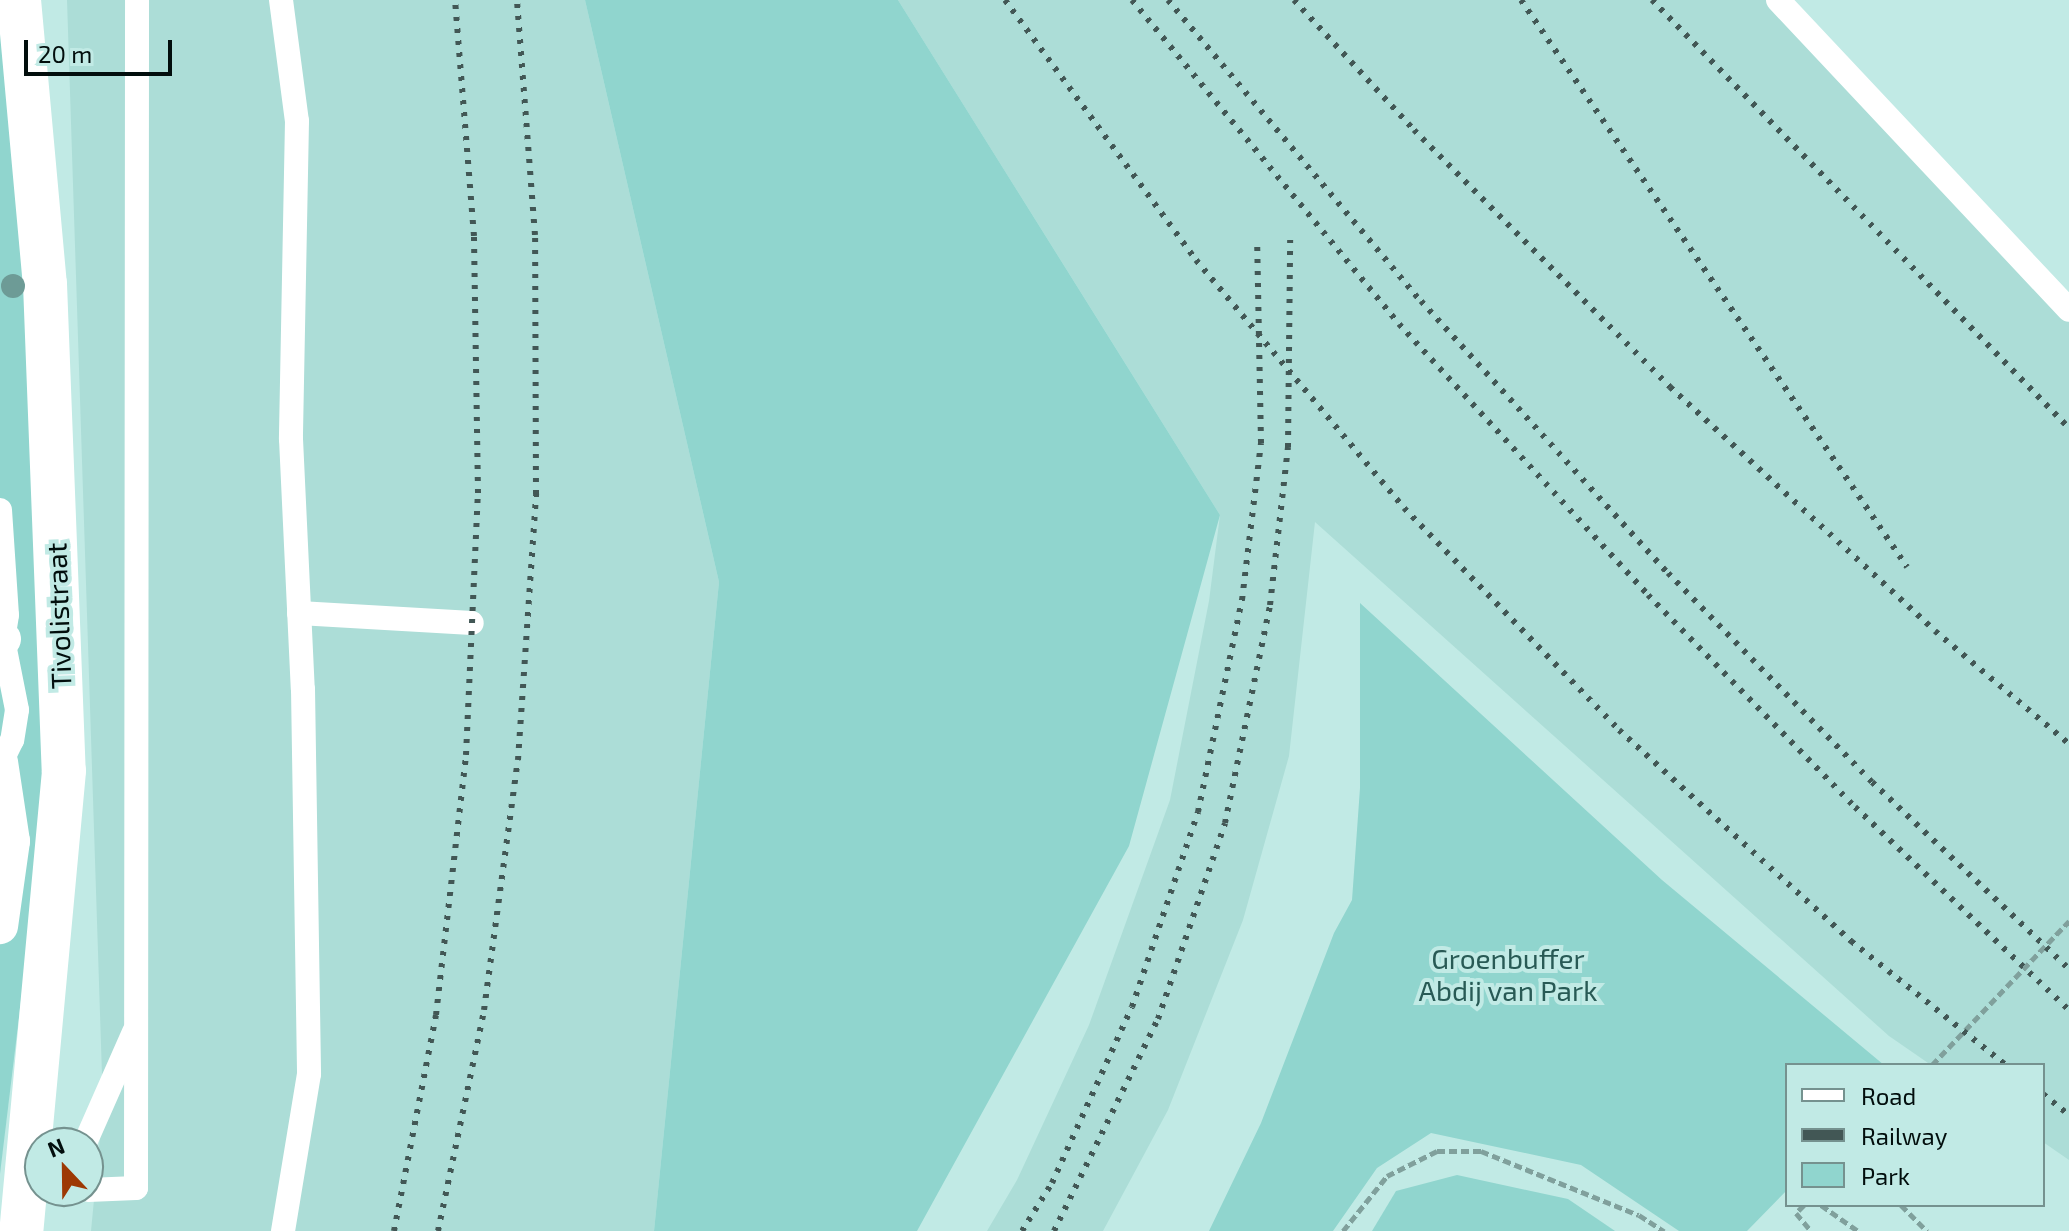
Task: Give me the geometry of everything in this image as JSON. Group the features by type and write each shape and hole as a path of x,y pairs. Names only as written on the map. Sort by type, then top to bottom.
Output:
{"street":[{"name":"Tivolistraat","path":"19,0 45,284 64,771 35,1127"},
{"path":"0,926 12,841 2,800 1,763"}],"lane":[{"path":"104,1189 136,1188 137,0"},
{"path":"281,0 297,121 291,439 299,613 309,1074 283,1231"},
{"path":"1778,0 2069,310"},
{"path":"0,510 7,615 1,641 17,710 1,763"},
{"path":"299,613 472,623"},
{"path":"92,1127 138,1022"}],"path":[{"path":"1934,1063 2069,921"},
{"path":"1343,1231 1387,1176 1437,1151 1481,1151 1639,1215 1664,1231"},
{"path":"1802,1207 1796,1213 1811,1231"},
{"path":"1824,1207 1858,1231"},
{"path":"1903,1207 1927,1231"}],"shaded area":[{"path":"67,0 585,0 719,582 654,1231 91,1231 93,1207 104,1207"},
{"path":"898,0 1769,0 2069,304 2069,1160 2045,1143 2045,1063 1928,1063 1889,1036 1315,522 1289,756 1243,920 1168,1110 1103,1231 987,1231 1017,1180 1089,1025 1170,800 1209,601 1220,515"}],"green space":[{"path":"0,0 19,120 49,769 0,1174"},
{"path":"585,0 898,0 1220,515 1129,846 917,1231 654,1231 719,582"},
{"name":"Groenbuffer Abdij van Park","path":"1360,603 1662,880 1882,1063 1785,1063 1785,1192 1747,1231 1679,1231 1581,1165 1431,1133 1377,1168 1333,1231 1209,1231 1261,1123 1334,933 1352,900 1360,788"},
{"path":"1457,1175 1568,1199 1615,1231 1372,1231 1396,1191"}],"railway":[{"path":"394,1231 436,1015 466,755 478,493 474,236 455,0"},
{"path":"438,1231 484,1010 518,760 536,494 535,235 517,0"},
{"path":"1005,0 1196,260 1404,508 1619,730 1851,941 2004,1063"},
{"path":"1132,0 1399,324 1648,595 1855,807 2069,1010"},
{"path":"1168,0 1421,301 1668,573 1872,782 2069,969"},
{"path":"1294,0 1414,130 1670,387 1935,631 2069,744"},
{"path":"1521,0 1907,567"},
{"path":"1652,0 2069,428"},
{"path":"1022,1231 1052,1183 1132,1007 1198,812 1242,600 1261,443 1257,239"},
{"path":"1054,1231 1158,1019 1225,823 1270,605 1288,447 1290,240"},
{"path":"2045,1096 2069,1115"}]}
